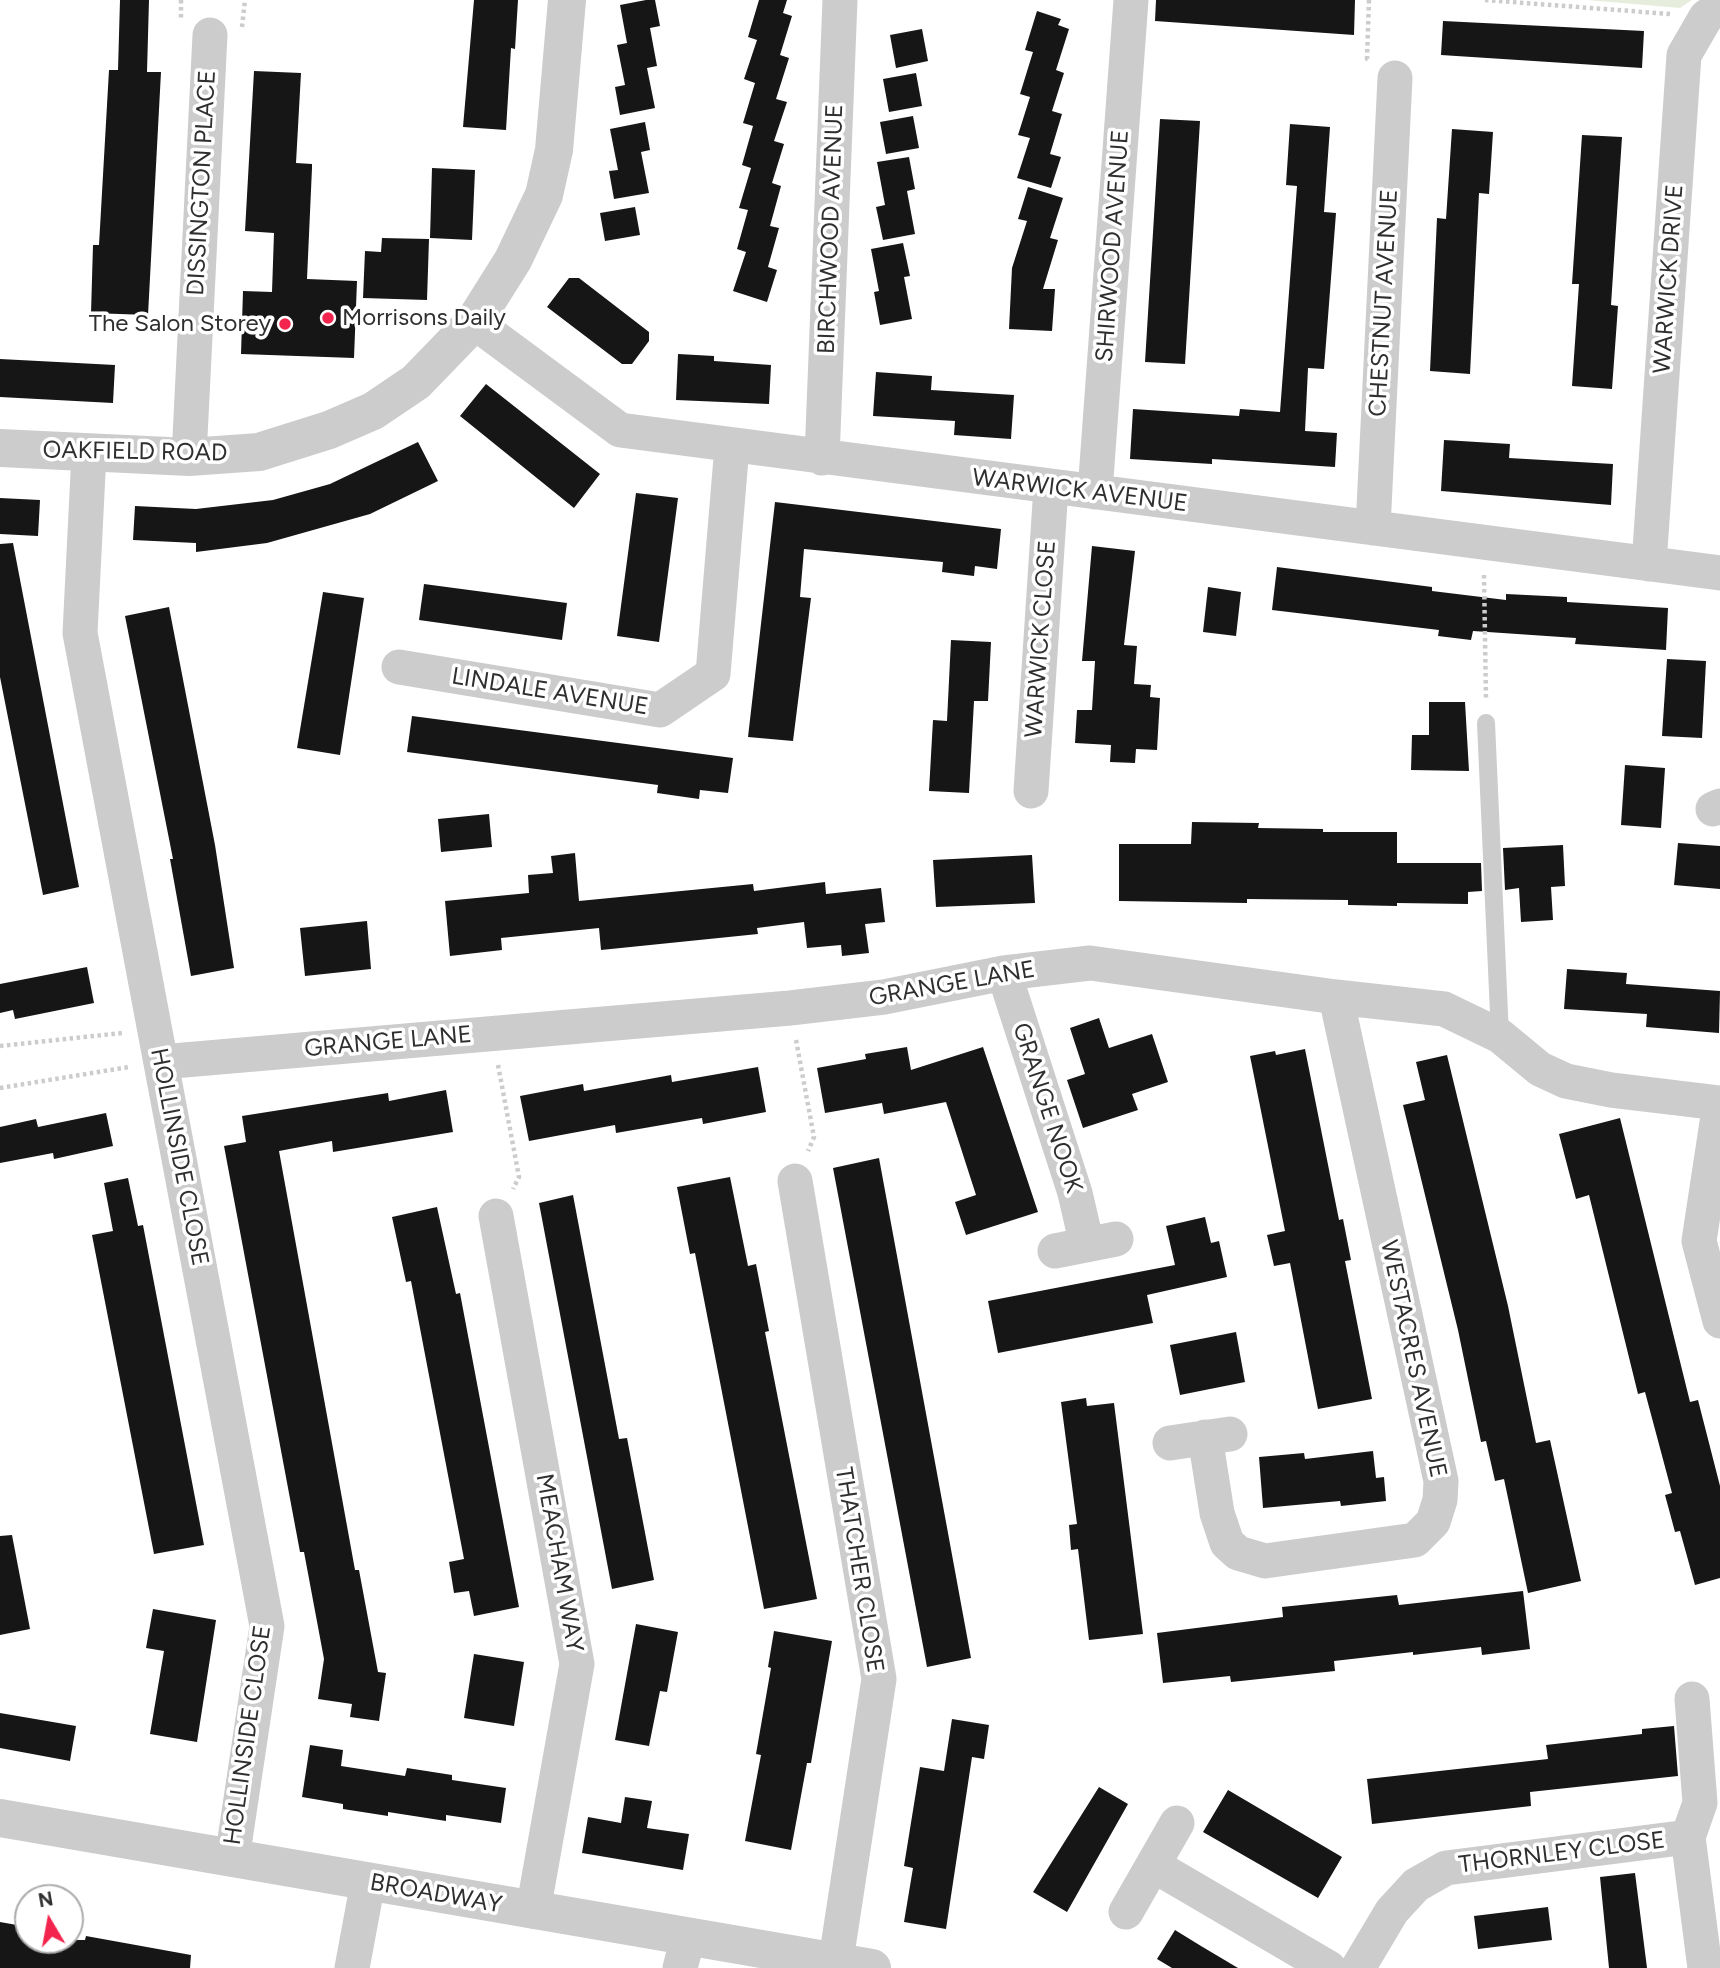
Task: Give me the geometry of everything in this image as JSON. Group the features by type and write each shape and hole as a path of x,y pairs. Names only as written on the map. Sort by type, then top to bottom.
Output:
{"street":[{"name":"OAKFIELD ROAD","path":"0,449 189,457 259,453 328,430 373,411 416,382 474,322 513,260 544,195 554,150 567,0"},
{"name":"BIRCHWOOD AVENUE","path":"822,458 840,0"},
{"name":"SHIRWOOD AVENUE","path":"1095,492 1130,0"},
{"name":"WARWICK DRIVE","path":"1649,564 1684,55 1713,12"},
{"name":"DISSINGTON PLACE","path":"189,457 210,35"},
{"name":"CHESTNUT AVENUE","path":"1373,528 1395,78"},
{"name":"WARWICK AVENUE","path":"474,322 620,430 1720,573"},
{"name":"LINDALE AVENUE","path":"399,667 660,710 713,674 732,446"},
{"name":"HOLLINSIDE CLOSE","path":"89,453 80,633 267,1626 232,1859"},
{"name":"WARWICK CLOSE","path":"1031,791 1051,487"},
{"name":"GRANGE LANE","path":"158,1046 491,1034 790,1008 884,997 1004,972 1090,962 1336,997 1444,1009 1500,1036 1540,1069 1566,1081 1611,1090 1720,1104"},
{"name":"GRANGE NOOK","path":"1004,972 1075,1193 1086,1245"},
{"name":"WESTACRES AVENUE","path":"1170,1443 1217,1435 1217,1513 1227,1543 1238,1553 1265,1561 1415,1540 1433,1522 1440,1500 1441,1481 1336,997"},
{"path":"1720,1104 1699,1241 1720,1321"},
{"name":"THATCHER CLOSE","path":"795,1181 879,1679 836,1960"},
{"name":"MEACHAM WAY","path":"496,1216 577,1664 533,1911"},
{"path":"1692,1699 1700,1803 1688,1837 1705,1968"},
{"name":"BROADWAY","path":"0,1818 533,1911 684,1952 836,1960 872,1968"},
{"path":"1126,1912 1177,1824"},
{"name":"THORNLEY CLOSE","path":"1358,1968 1392,1911 1416,1885 1446,1868 1688,1837"},
{"path":"1153,1866 1329,1968"},
{"path":"352,1968 368,1882"}],"lane":[{"path":"1486,723 1500,1036"}],"path":[{"path":"1368,0 1367,59 1395,60 1395,78"},
{"path":"1485,0 1713,12"},
{"path":"1484,542 1486,723"},
{"path":"790,1008 814,1137 795,1181"},
{"path":"491,1034 519,1177 496,1216"},
{"path":"0,1046 158,1046"},
{"path":"0,1088 158,1046"}],"green space":[{"path":"1587,0 1692,0 1680,8"}],"building":[{"path":"120,0 149,0 147,72 161,72 148,315 91,313 93,245 99,245 109,70 118,70"},
{"path":"474,0 518,0 515,49 511,48 506,130 463,127"},
{"path":"655,0 660,26 650,28 657,66 647,68 655,108 620,115 615,87 625,85 617,45 627,43 620,5"},
{"path":"759,0 787,0 783,13 792,16 780,55 789,58 776,99 787,102 774,141 784,144 772,183 781,186 770,226 779,228 768,267 777,270 767,302 733,291 746,252 737,249 748,210 739,208 751,168 742,165 753,126 743,123 755,83 744,79 757,40 748,37"},
{"path":"1156,0 1355,0 1354,35 1155,21"},
{"path":"1037,11 1061,19 1058,25 1069,29 1056,70 1064,73 1052,111 1062,114 1050,154 1061,157 1051,188 1017,178 1030,138 1018,135 1030,97 1020,94 1033,52 1025,50"},
{"path":"1443,21 1644,31 1642,68 1441,55"},
{"path":"922,29 928,61 896,68 890,35"},
{"path":"254,71 301,73 296,163 312,164 307,279 357,281 354,358 241,354 243,291 272,292 274,233 245,231"},
{"path":"916,73 922,106 889,112 883,79"},
{"path":"913,116 919,148 886,154 880,122"},
{"path":"1160,119 1200,121 1185,364 1145,362"},
{"path":"645,122 650,150 641,152 649,193 614,199 609,171 618,170 610,129"},
{"path":"1290,124 1330,127 1324,212 1336,213 1324,369 1308,368 1305,431 1337,433 1335,467 1212,459 1212,464 1130,459 1133,409 1239,416 1240,409 1280,412 1297,186 1286,185"},
{"path":"1452,129 1493,132 1489,194 1479,193 1470,374 1430,371 1437,218 1446,219"},
{"path":"1582,135 1622,137 1611,305 1618,306 1612,389 1572,386 1579,284 1572,284"},
{"path":"909,157 915,189 907,191 915,234 883,240 876,207 885,205 877,162"},
{"path":"432,168 475,170 472,240 430,238"},
{"path":"1028,187 1063,198 1050,238 1058,240 1043,289 1055,289 1052,331 1009,329 1012,268 1027,221 1018,219"},
{"path":"635,207 640,235 605,241 600,213"},
{"path":"382,238 429,239 427,300 363,298 365,251 381,252"},
{"path":"903,243 910,276 904,277 912,319 880,325 874,292 879,291 871,249"},
{"path":"569,278 579,278 649,332 649,341 632,364 622,364 547,307"},
{"path":"678,354 714,356 714,361 771,365 769,404 676,400"},
{"path":"0,359 115,365 113,403 0,397"},
{"path":"876,372 932,376 931,390 1014,395 1011,439 954,435 955,421 873,416"},
{"path":"486,384 600,474 574,508 460,416"},
{"path":"1444,440 1510,444 1509,458 1613,464 1611,505 1441,491"},
{"path":"418,442 438,481 370,514 267,543 196,552 196,543 133,540 135,506 196,509 273,500 330,484"},
{"path":"636,493 678,498 659,642 617,636"},
{"path":"0,498 40,500 38,536 0,534"},
{"path":"775,502 1001,529 997,569 975,566 974,576 942,572 943,562 804,549 800,597 811,598 793,741 748,737"},
{"path":"13,543 79,887 43,895 0,677 0,544"},
{"path":"1092,546 1135,551 1124,645 1137,646 1134,684 1151,685 1150,697 1160,698 1157,750 1136,749 1135,763 1110,762 1111,745 1075,743 1077,710 1092,710 1095,661 1082,661"},
{"path":"1277,567 1432,587 1432,591 1506,600 1506,594 1567,597 1567,602 1668,608 1666,650 1575,644 1576,638 1473,631 1471,640 1438,636 1439,630 1272,610"},
{"path":"424,584 567,603 562,640 419,620"},
{"path":"1208,587 1241,592 1236,636 1203,632"},
{"path":"323,592 364,598 340,755 297,748"},
{"path":"169,607 215,845 234,968 191,976 170,859 173,859 125,616"},
{"path":"951,640 991,642 988,701 974,701 969,793 929,791 933,720 947,721"},
{"path":"1667,659 1706,661 1702,738 1662,736"},
{"path":"1429,702 1465,702 1469,771 1411,770 1412,735 1429,735"},
{"path":"412,716 733,758 728,793 700,790 699,799 657,793 658,785 407,752"},
{"path":"1625,765 1665,768 1661,828 1621,825"},
{"path":"489,814 492,847 441,852 438,819"},
{"path":"1192,822 1259,823 1258,828 1323,829 1323,832 1397,832 1397,863 1481,863 1482,891 1468,892 1468,904 1397,903 1397,906 1348,905 1348,900 1247,899 1247,903 1119,901 1119,844 1191,844"},
{"path":"1678,843 1720,846 1720,889 1674,885"},
{"path":"1563,845 1565,886 1551,887 1553,920 1521,922 1519,888 1505,890 1503,848"},
{"path":"575,853 579,901 753,884 754,891 825,882 826,894 881,888 885,922 865,924 869,953 842,956 841,945 807,948 804,922 757,928 758,934 601,950 599,928 501,938 502,950 450,956 445,901 529,893 528,875 553,873 551,856"},
{"path":"1032,855 1035,903 936,907 933,860"},
{"path":"367,921 371,969 305,976 300,928"},
{"path":"87,967 94,1003 15,1019 13,1010 0,1013 0,984"},
{"path":"1567,969 1627,973 1626,984 1720,991 1719,1033 1646,1027 1647,1014 1564,1009"},
{"path":"1099,1018 1109,1048 1152,1034 1168,1082 1132,1094 1138,1110 1083,1128 1067,1080 1085,1074 1070,1028"},
{"path":"907,1047 911,1070 983,1047 1038,1212 966,1235 955,1202 976,1195 946,1102 884,1114 882,1103 825,1113 817,1068 866,1059 865,1054"},
{"path":"1305,1049 1339,1220 1343,1219 1351,1260 1345,1261 1372,1399 1318,1409 1290,1263 1274,1266 1267,1235 1285,1231 1250,1056 1275,1051 1276,1055"},
{"path":"1447,1055 1508,1306 1536,1443 1550,1440 1581,1581 1528,1593 1504,1479 1495,1481 1486,1441 1481,1442 1458,1330 1403,1105 1425,1100 1416,1062"},
{"path":"758,1067 766,1112 703,1124 702,1118 616,1133 615,1125 529,1141 520,1096 583,1084 584,1091 671,1075 672,1082"},
{"path":"446,1090 453,1132 333,1152 332,1141 279,1151 355,1570 359,1570 378,1672 386,1673 379,1721 350,1717 352,1704 318,1699 324,1659 304,1552 300,1552 224,1146 246,1142 242,1116 388,1093 389,1101"},
{"path":"106,1113 113,1146 54,1159 53,1153 0,1163 0,1127 36,1119 38,1127"},
{"path":"1620,1118 1690,1402 1698,1400 1720,1486 1720,1578 1695,1585 1680,1531 1675,1532 1665,1495 1672,1493 1645,1392 1638,1394 1589,1195 1576,1199 1559,1134"},
{"path":"879,1158 971,1658 927,1667 833,1168"},
{"path":"730,1177 748,1266 756,1264 769,1331 765,1332 817,1599 764,1609 695,1253 690,1254 677,1187"},
{"path":"128,1178 138,1226 143,1225 204,1545 154,1554 92,1235 113,1231 104,1183"},
{"path":"573,1195 619,1439 627,1438 654,1580 612,1589 539,1203"},
{"path":"437,1207 456,1294 460,1293 519,1607 474,1616 469,1591 454,1593 449,1562 464,1559 411,1281 406,1282 392,1217"},
{"path":"1205,1217 1211,1243 1219,1241 1227,1277 1147,1295 1153,1323 998,1353 988,1301 1175,1265 1166,1226"},
{"path":"1236,1332 1245,1382 1180,1395 1170,1345"},
{"path":"1086,1398 1087,1406 1114,1403 1143,1634 1089,1640 1078,1549 1071,1550 1069,1525 1077,1524 1061,1402"},
{"path":"1373,1451 1376,1478 1384,1477 1386,1501 1341,1506 1340,1501 1263,1508 1259,1457 1304,1453 1305,1459"},
{"path":"12,1535 30,1629 0,1635 0,1536"},
{"path":"1523,1591 1530,1649 1482,1655 1481,1647 1413,1655 1413,1652 1334,1661 1335,1671 1231,1682 1230,1676 1163,1683 1157,1633 1283,1617 1282,1607 1397,1595 1399,1605"},
{"path":"153,1609 216,1620 197,1742 150,1734 164,1651 146,1648"},
{"path":"636,1624 678,1632 667,1692 660,1691 649,1746 615,1740"},
{"path":"774,1631 832,1641 811,1763 807,1763 791,1850 745,1841 761,1755 756,1754 771,1668 768,1667"},
{"path":"474,1654 524,1662 514,1726 464,1718"},
{"path":"0,1713 76,1726 70,1761 0,1748"},
{"path":"952,1719 989,1725 984,1759 972,1757 946,1929 904,1922 913,1868 904,1866 920,1767 944,1771"},
{"path":"1674,1726 1678,1776 1530,1792 1531,1806 1372,1824 1367,1779 1548,1759 1546,1745 1642,1734 1642,1729"},
{"path":"310,1745 343,1750 341,1766 405,1776 407,1768 452,1775 452,1780 506,1788 501,1823 446,1815 446,1821 388,1812 388,1816 343,1809 343,1804 302,1797"},
{"path":"1099,1787 1128,1804 1067,1912 1033,1892"},
{"path":"1228,1790 1342,1857 1318,1898 1203,1832"},
{"path":"625,1797 652,1801 647,1828 689,1834 683,1870 582,1853 588,1817 621,1823"},
{"path":"1635,1873 1647,1968 1609,1968 1600,1877"},
{"path":"1548,1907 1552,1940 1478,1949 1474,1916"},
{"path":"0,1922 14,1924 14,1954 84,1954 86,1936 191,1955 190,1968 0,1968"},
{"path":"1175,1930 1238,1968 1172,1968 1157,1959"}],"place":[{"name":"Morrisons Daily","path":"328,318"},
{"name":"The Salon Storey","path":"285,324"}]}
